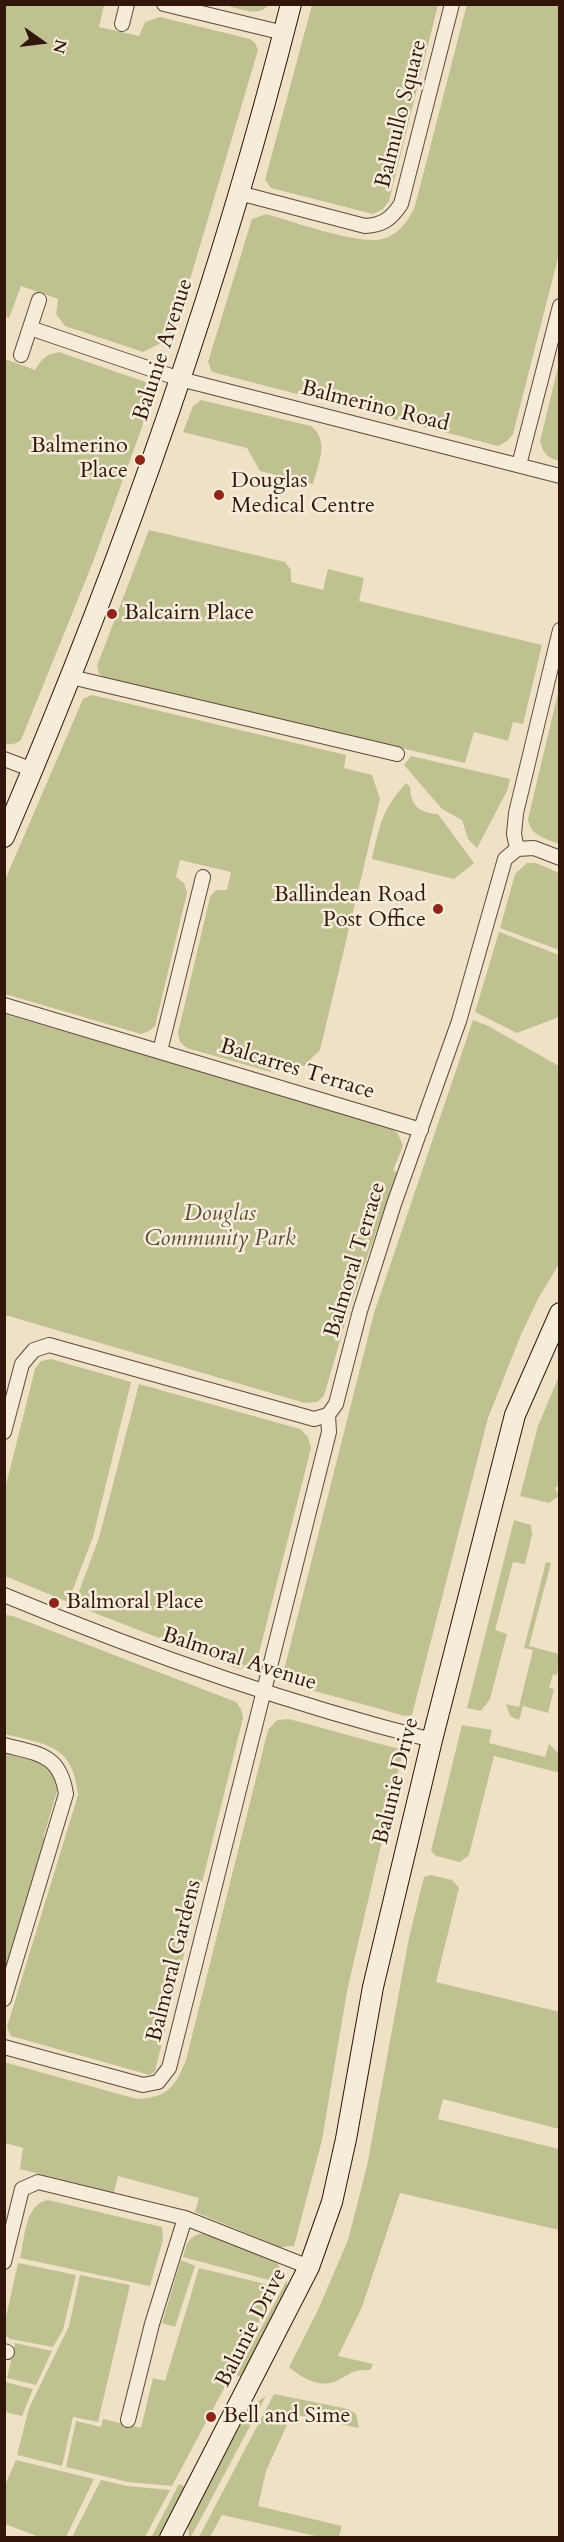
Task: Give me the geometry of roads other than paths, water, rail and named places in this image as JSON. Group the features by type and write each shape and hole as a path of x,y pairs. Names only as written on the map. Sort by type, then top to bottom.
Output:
{"street":[{"path":"122,24 127,4"},
{"path":"164,4 284,33"},
{"name":"Balunie Avenue","path":"4,837 132,521 239,193 291,4"},
{"name":"Balmullo Square","path":"239,193 365,226 380,225 393,216 401,204 452,4"},
{"path":"21,355 39,300"},
{"path":"519,465 560,306"},
{"path":"30,328 180,379"},
{"name":"Balmerino Road","path":"180,379 560,476"},
{"path":"560,630 516,813 514,834 517,849 534,848 560,858"},
{"path":"70,677 397,754"},
{"path":"4,759 33,770"},
{"name":"Balmoral Terrace","path":"264,1693 329,1432 328,1415 336,1404 360,1311 390,1215 459,1021 505,859 517,849"},
{"path":"160,1051 203,877"},
{"name":"Balcarres Terrace","path":"4,1005 421,1130"},
{"name":"Balunie Drive","path":"170,2538 309,2267 332,2202 346,2139 373,1987 432,1740 515,1415 560,1313"},
{"path":"4,1432 22,1364 34,1350 49,1345 314,1419 328,1415"},
{"name":"Balmoral Avenue","path":"4,1595 157,1655 264,1693 432,1740"},
{"name":"Balmoral Gardens","path":"4,2047 143,2085 158,2082 169,2068 264,1693"},
{"path":"4,1745 44,1755 57,1765 64,1779 66,1794 4,1999"},
{"name":"Balunie Drive","path":"4,2262 22,2190 38,2182 185,2218 309,2267"},
{"path":"128,2420 152,2324 185,2218"}],"place":[{"name":"Balmerino Place","path":"140,460"},
{"name":"Douglas Medical Centre","path":"219,495"},
{"name":"Balcairn Place","path":"112,614"},
{"name":"Ballindean Road Post Office","path":"438,909"},
{"name":"Balmoral Place","path":"54,1603"},
{"name":"Bell and Sime","path":"211,2417"}],"park label":[{"name":"Douglas Community Park","path":"220,1228"}]}
